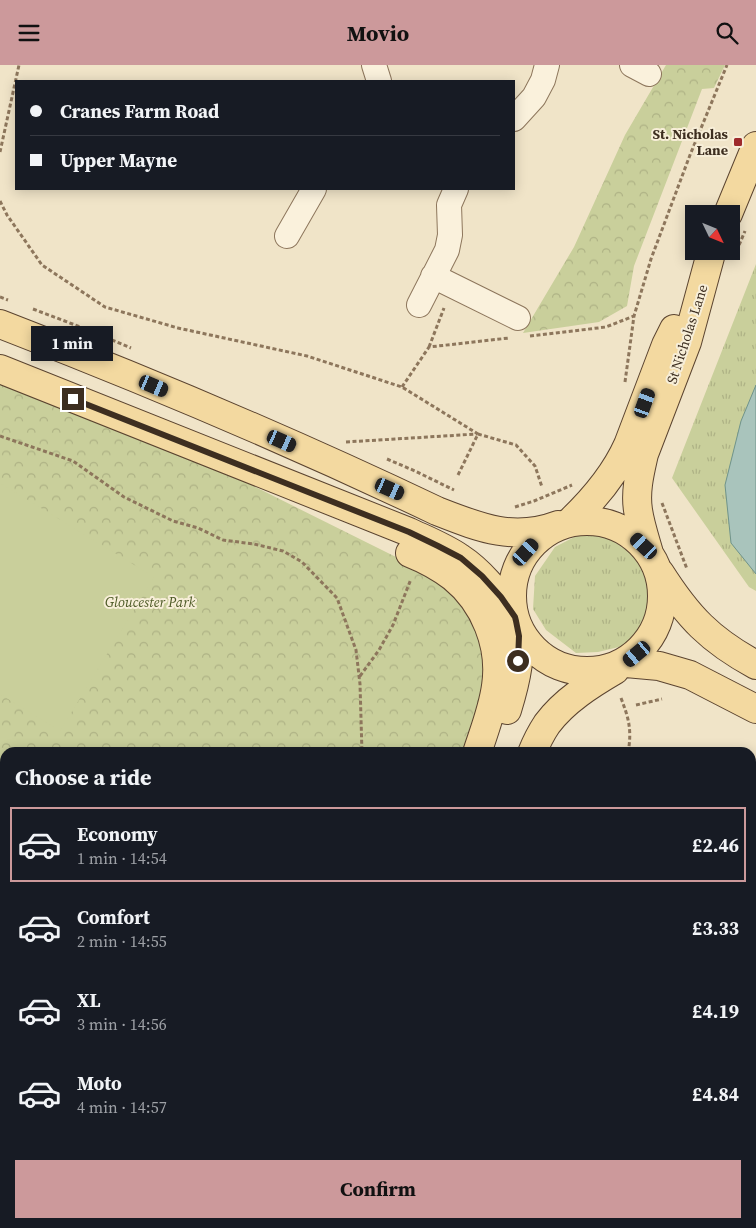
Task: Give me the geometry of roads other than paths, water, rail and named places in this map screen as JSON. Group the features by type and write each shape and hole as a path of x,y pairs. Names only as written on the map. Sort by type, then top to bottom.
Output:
{"main road":[{"path":"740,210 756,146"},
{"name":"St Nicholas Lane","path":"565,523 583,510 622,460 666,345 717,260"},
{"name":"St Nicholas Lane","path":"650,557 638,509 640,473 644,454 717,260"},
{"path":"0,324 194,403 464,522 495,531 525,533 547,530 565,523 585,519 596,519 623,529 634,537 644,546 657,571 661,586 663,600 661,614 656,627 649,641 637,654 594,682 558,712 547,724 535,747"},
{"path":"0,369 409,532 461,558 482,576 501,597 516,619 519,636 514,688 492,747"},
{"path":"294,487 349,523 440,568 466,589 485,617 496,650 497,669 493,704 479,747"},
{"path":"565,523 536,541 526,552 514,578 512,608 525,637 537,651 564,667 579,671 607,670 624,664 659,666 690,675 756,709"},
{"path":"650,557 679,601 701,627 735,654 756,665"}],"street":[{"path":"374,65 379,80"},
{"path":"515,118 534,97 543,81 547,65"},
{"path":"288,236 313,190"},
{"path":"419,305 443,280 450,235 449,205 456,190"},
{"path":"443,280 521,331"}],"water":[{"path":"756,385 756,574 731,543 725,485 741,421"}],"place":[{"name":"St. Nicholas Lane","path":"738,142"}],"park label":[{"name":"Gloucester Park","path":"150,602"}]}
